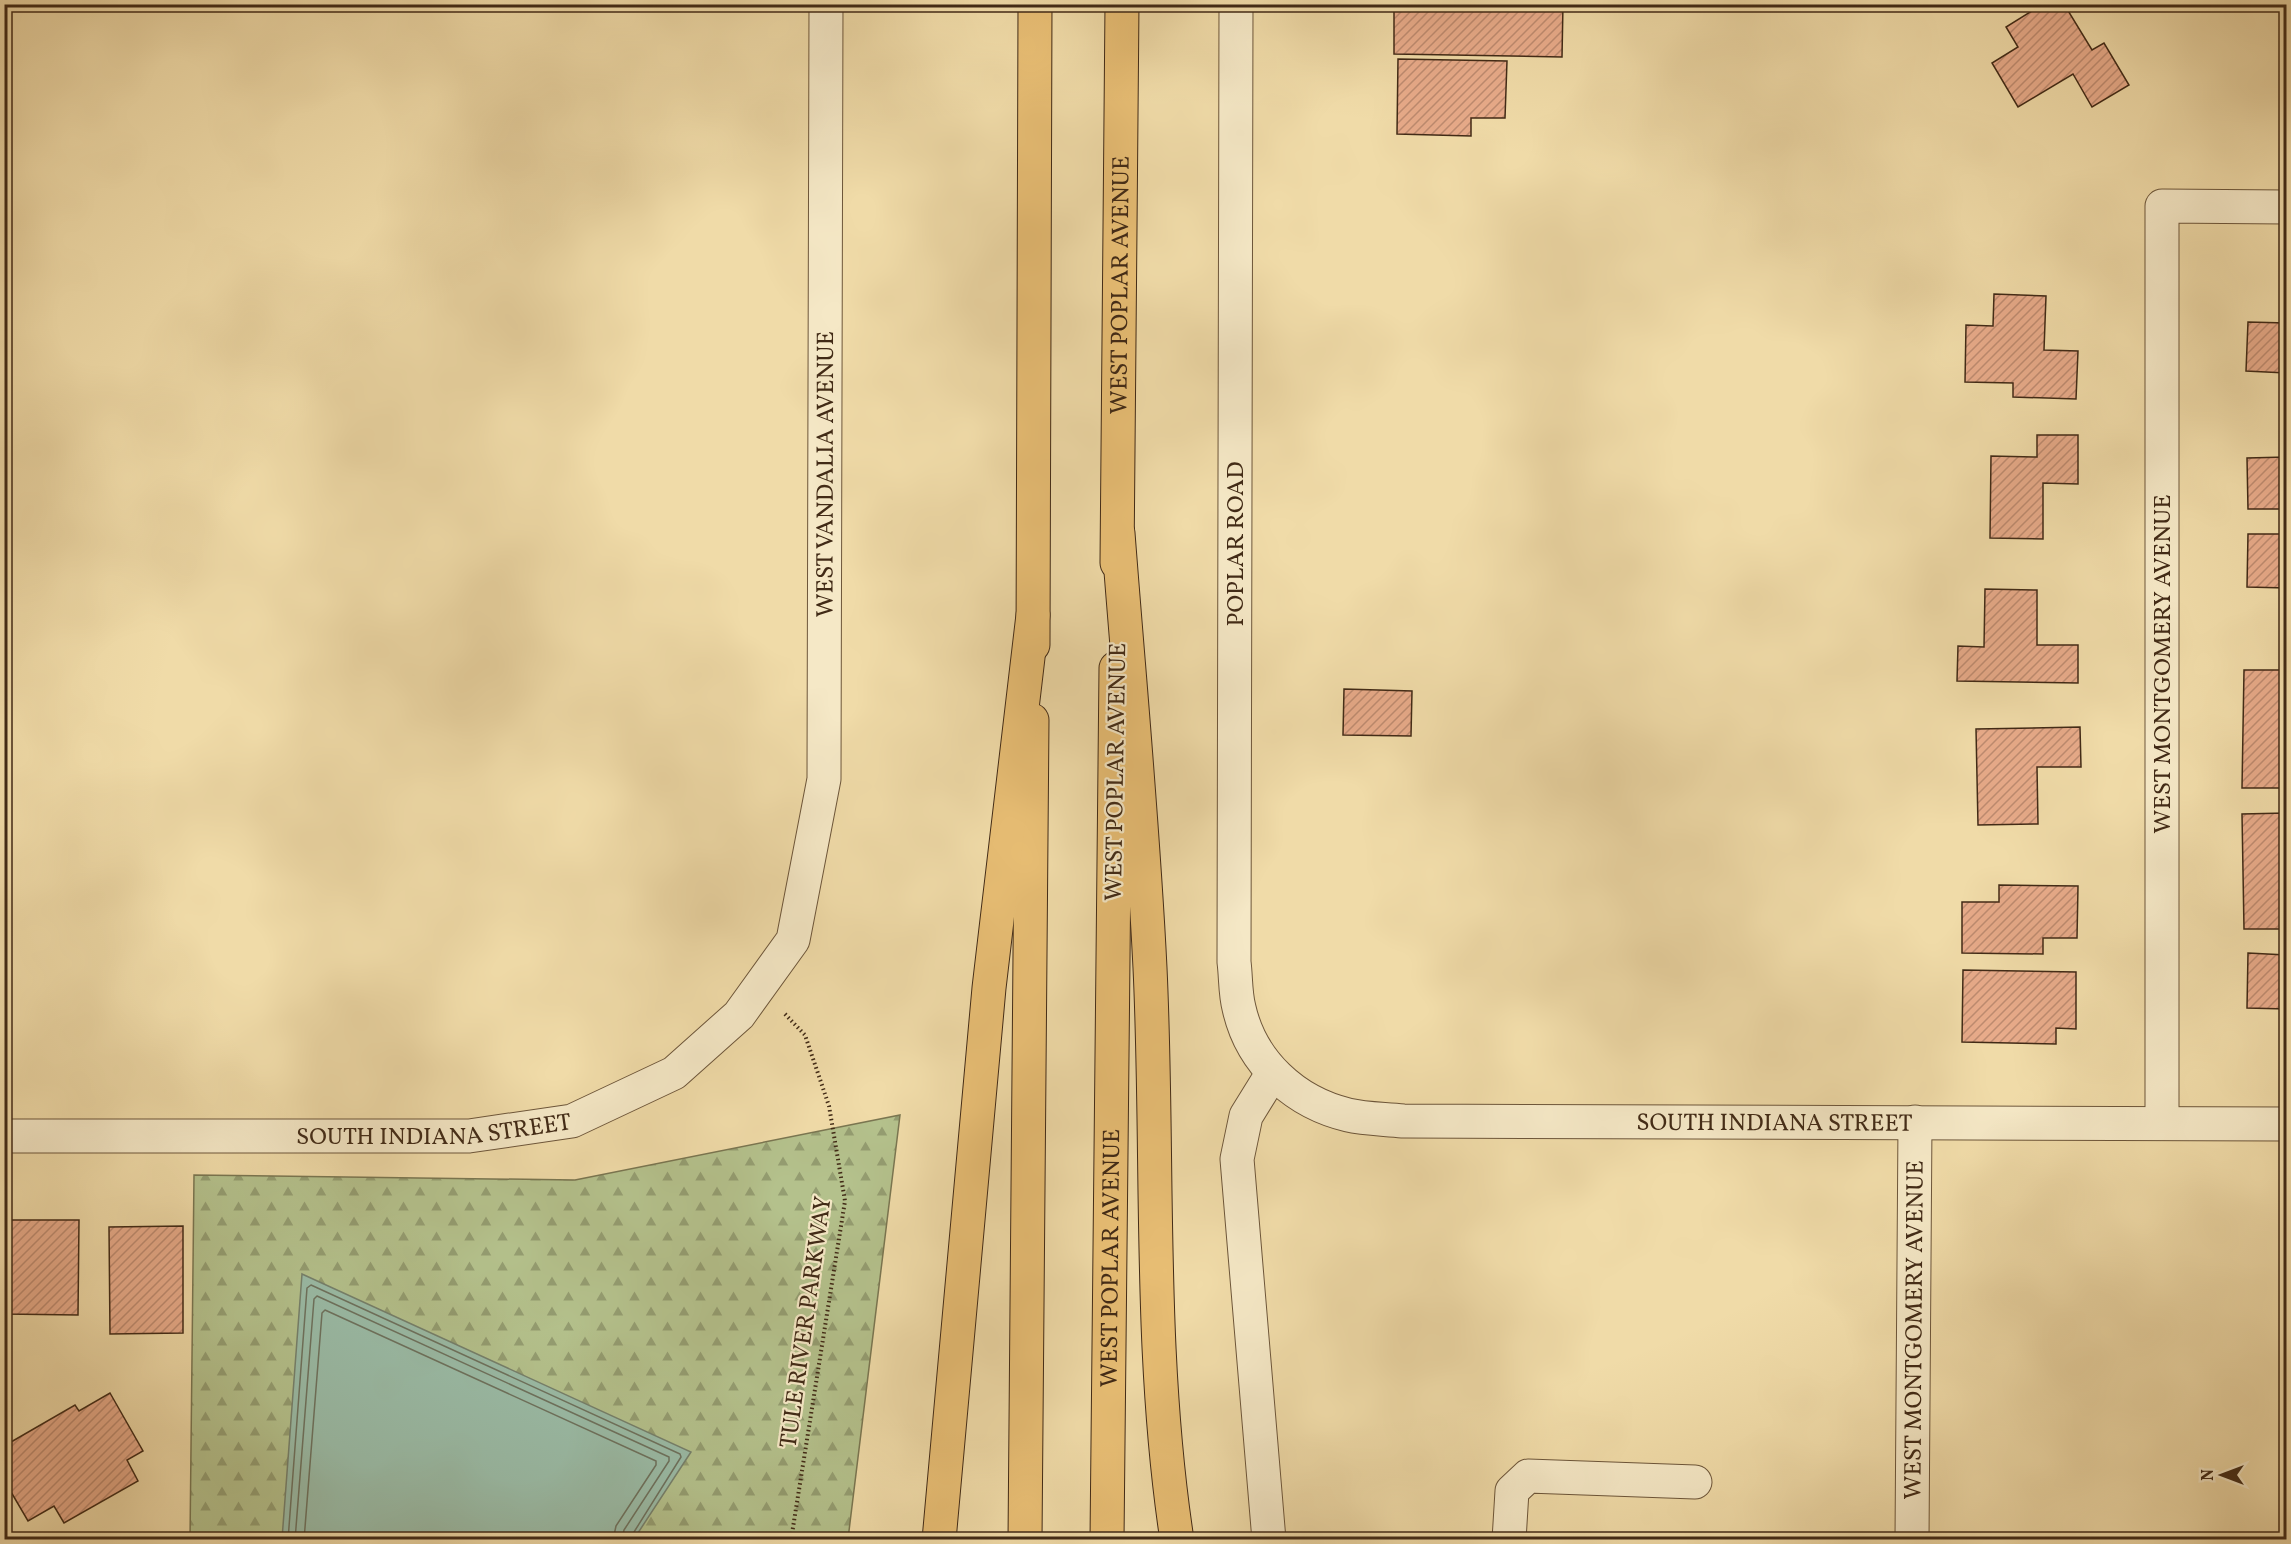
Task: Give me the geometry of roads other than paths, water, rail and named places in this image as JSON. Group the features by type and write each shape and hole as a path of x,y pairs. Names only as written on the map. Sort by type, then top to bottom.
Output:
{"main road":[{"path":"1025,1539 1033,615 1035,4"},
{"name":"WEST POPLAR AVENUE","path":"1107,1539 1122,4"},
{"path":"1118,533 1150,968 1156,1279 1164,1425 1177,1539"},
{"path":"939,1539 989,988 1033,615"}],"street":[{"name":"WEST VANDALIA AVENUE","path":"793,940 824,779 826,4"},
{"name":"POPLAR ROAD","path":"1236,4 1234,962 1239,1008 1255,1050 1272,1074"},
{"name":"WEST MONTGOMERY AVENUE","path":"2162,1123 2162,206 2286,207"},
{"name":"SOUTH INDIANA STREET","path":"4,1136 469,1136 572,1121 674,1073 739,1016 793,940"},
{"name":"SOUTH INDIANA STREET","path":"1272,1074 1300,1096 1348,1115 1403,1121 2286,1125"},
{"path":"1269,1539 1238,1159 1246,1116 1272,1074"},
{"name":"WEST MONTGOMERY AVENUE","path":"1912,1539 1915,1122"},
{"path":"1509,1539 1512,1491 1528,1476 1695,1482"}],"water":[{"path":"302,1274 691,1452 634,1539 282,1539"}]}
